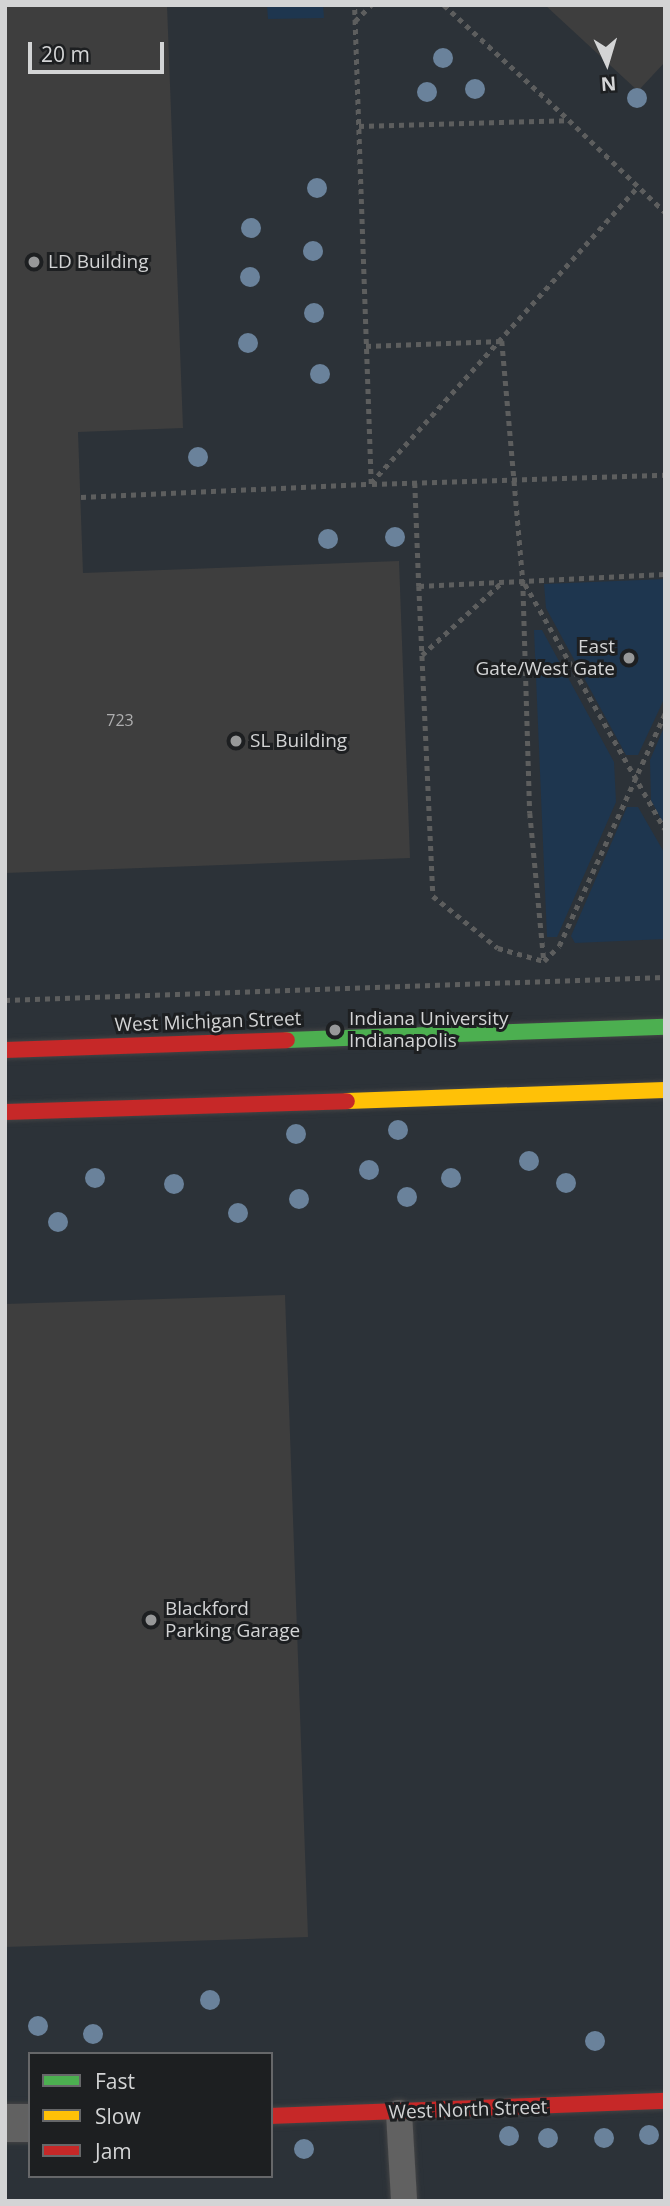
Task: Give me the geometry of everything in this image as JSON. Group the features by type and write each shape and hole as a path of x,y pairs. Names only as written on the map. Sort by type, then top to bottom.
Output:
{"main road":[{"name":"West Michigan Street","path":"5,1050 665,1027"},
{"path":"5,1112 665,1090"},
{"name":"West North Street","path":"273,2116 665,2101"}],"street":[{"path":"5,2123 28,2123"}],"lane":[{"path":"399,2113 404,2201"}],"path":[{"path":"354,5 371,484"},
{"path":"354,21 371,5"},
{"path":"444,5 665,212"},
{"path":"359,126 569,120"},
{"path":"371,484 502,341 638,186"},
{"path":"366,345 502,341"},
{"path":"502,341 512,480 523,581 530,813 544,961"},
{"path":"81,497 415,482 665,475"},
{"path":"415,482 433,897 498,948 544,961"},
{"path":"419,586 665,574"},
{"path":"523,581 634,782 665,830"},
{"path":"421,655 502,582"},
{"path":"544,961 559,946 665,713"},
{"path":"5,1000 665,977"}],"shaded area":[{"name":"Indiana University Indianapolis","path":"5,5 665,5 665,2201 5,2201"},
{"path":"267,5 323,5 324,18 268,19"},
{"path":"665,579 665,697 638,755 626,755 546,608 544,584"},
{"path":"534,630 542,630 614,762 616,802 557,937 547,937"},
{"path":"665,725 665,826 651,800 650,760"},
{"path":"627,807 638,807 665,854 665,939 575,943 571,936"}],"building":[{"path":"5,5 167,5 183,428 78,432 83,573 399,561 410,858 5,873"},
{"path":"545,5 665,5 665,62 638,91"},
{"name":"Blackford Parking Garage","path":"285,1295 308,1937 5,1947 5,1304"}],"traffic: fast":[{"path":"287,1040 665,1027"}],"traffic: slow":[{"path":"347,1101 665,1090"}],"traffic: jam":[{"path":"5,1050 287,1040"},
{"path":"5,1112 347,1101"},
{"path":"273,2116 665,2101"}],"place":[{"name":"LD Building","path":"34,262"},
{"name":"East Gate/West Gate","path":"629,658"},
{"name":"SL Building","path":"236,741"},
{"name":"Indiana University Indianapolis","path":"335,1030"},
{"name":"Blackford Parking Garage","path":"151,1620"}]}
